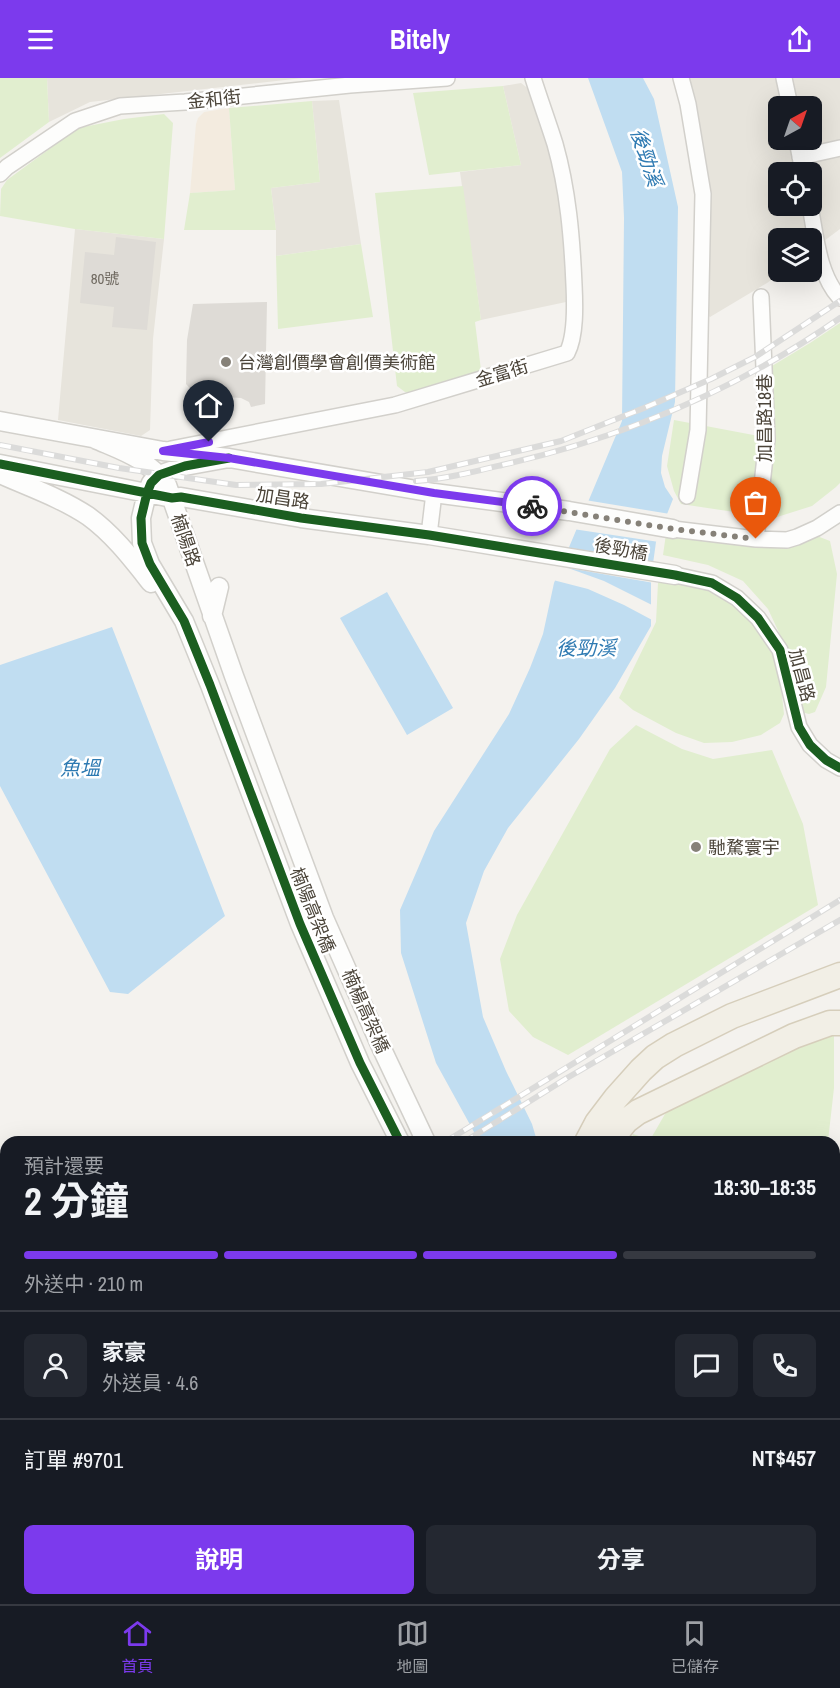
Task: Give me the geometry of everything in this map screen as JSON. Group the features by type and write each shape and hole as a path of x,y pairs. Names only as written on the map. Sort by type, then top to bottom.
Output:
{"main road":[{"path":"590,1136 615,1098 655,1057 674,1045 732,1017 840,975"},
{"path":"614,1136 626,1121 638,1112 794,1036 830,1023 840,1023"}],"street":[{"name":"金和街","path":"0,174 75,120 120,106 447,78"},
{"name":"金富街","path":"163,451 395,405 567,353 571,345 574,301 572,235 555,145 533,78"},
{"path":"681,78 688,104 703,194 698,430 687,496"},
{"path":"784,78 788,96"},
{"path":"800,157 840,148"},
{"path":"799,150 801,162"},
{"path":"812,216 821,259 834,291 840,298"},
{"name":"加昌路18巷","path":"756,539 767,439 761,297"},
{"name":"加昌路","path":"0,421 163,451 229,458 434,493 569,512"},
{"name":"楠陽路","path":"95,439 146,463 167,485 234,676"},
{"path":"210,685 184,621 150,564 142,543 141,518 151,483 159,475 185,466 229,458"},
{"name":"加昌路","path":"0,464 172,498 181,497 301,518 562,556"},
{"path":"0,474 74,508 108,532 135,562 173,616 210,685"},
{"path":"429,535 434,493"},
{"name":"後勁橋","path":"569,512 673,529"},
{"path":"673,529 756,539 787,540 817,528 840,513"},
{"name":"後勁橋","path":"562,556 675,575"},
{"name":"加昌路","path":"675,575 712,583 737,598 758,618 780,650 799,727 810,745 826,760 840,768"},
{"path":"212,616 219,587"},
{"name":"楠楊高架橋","path":"234,676 324,918 423,1136"},
{"name":"楠陽高架橋","path":"210,685 300,924 360,1063 397,1136"}],"shaded area":[{"path":"47,78 303,78 90,102 49,122"},
{"path":"688,78 840,78 840,229 822,242 822,228 768,228 768,282 710,317 704,312"},
{"path":"521,83 530,90 549,146 560,195 566,302 481,320 460,172 521,165 503,86"},
{"path":"339,100 361,244 276,256 276,230 271,188 320,182 312,101"},
{"path":"229,108 235,190 190,193 198,118 204,112"},
{"path":"75,229 164,239 153,339 150,430 141,436 58,420"}],"green space":[{"path":"0,78 47,78 49,122 0,158"},
{"path":"503,86 521,165 429,175 413,93"},
{"path":"312,101 320,182 271,188 276,230 184,230 190,193 235,190 229,108"},
{"path":"164,114 173,123 164,239 75,229 0,216 1,189 7,180 78,128"},
{"path":"463,186 481,320 475,322 481,370 413,394 405,392 397,386 375,193"},
{"path":"361,244 373,317 278,329 276,256"},
{"path":"840,323 840,483 812,506 774,518 681,504 674,491 667,466 674,420 770,438 767,369"},
{"path":"666,534 817,536 830,541 837,574 826,687 815,712 809,714 801,712 782,639 768,609 743,581 708,565 663,555"},
{"path":"665,578 714,588 753,620 773,646 779,668 784,714 780,723 761,735 732,742 704,743 676,733 633,710 619,698 656,622 658,583"},
{"path":"636,725 682,749 713,759 772,750 803,824 818,905 568,1055 533,1037 509,1011 500,959 517,915 610,749"},
{"path":"834,1032 834,1088 829,1136 652,1136 665,1114 688,1099 772,1054"}],"water":[{"name":"後勁溪","path":"588,78 643,78 654,99 678,207 675,402 662,456 661,473 665,487 673,499 656,542 651,578 651,626 615,688 579,739 508,828 484,871 466,923 483,1017 536,1136 476,1136 436,1063 401,953 400,910 434,831 509,714 530,668 543,634 554,583 622,421 624,218 622,172"},
{"path":"387,592 453,708 407,735 340,618"},
{"name":"魚塭","path":"112,627 225,916 128,994 110,992 0,786 0,665"}],"pier":[{"path":"585,500 670,514 659,542 573,529"},
{"path":"564,551 654,578 654,583 568,568 604,581 654,606 654,621 588,589 553,580"}],"building":[{"path":"116,237 156,242 147,330 112,327 114,307 80,303 85,252 114,255"},
{"name":"台灣創價學會創價美術館","path":"267,302 265,404 251,407 249,402 241,398 196,395 186,384 187,340 193,304"}],"railway":[{"path":"0,445 119,468 236,485 321,484 428,472 561,441 644,408 755,357 840,301"},
{"path":"416,481 459,475 547,454 635,425 720,389 801,344 840,318"},
{"path":"455,1136 840,900"},
{"path":"474,1136 567,1078 840,920"}],"cycle path":[{"path":"229,458 185,466 159,475 151,483 147,493 141,518 142,543 150,564 184,621 300,924 360,1063 397,1136"},
{"path":"0,464 172,498 181,497 301,518 429,535 712,583 737,598 758,618 780,650 799,727 810,745 826,760 840,768"}],"way so far":[{"path":"532,506 673,529 756,539"}],"place":[{"name":"台灣創價學會創價美術館","path":"226,362"},
{"name":"馳騖寰宇","path":"696,847"}],"route":[{"path":"209,442 163,451 229,458 434,493 532,506"}]}
